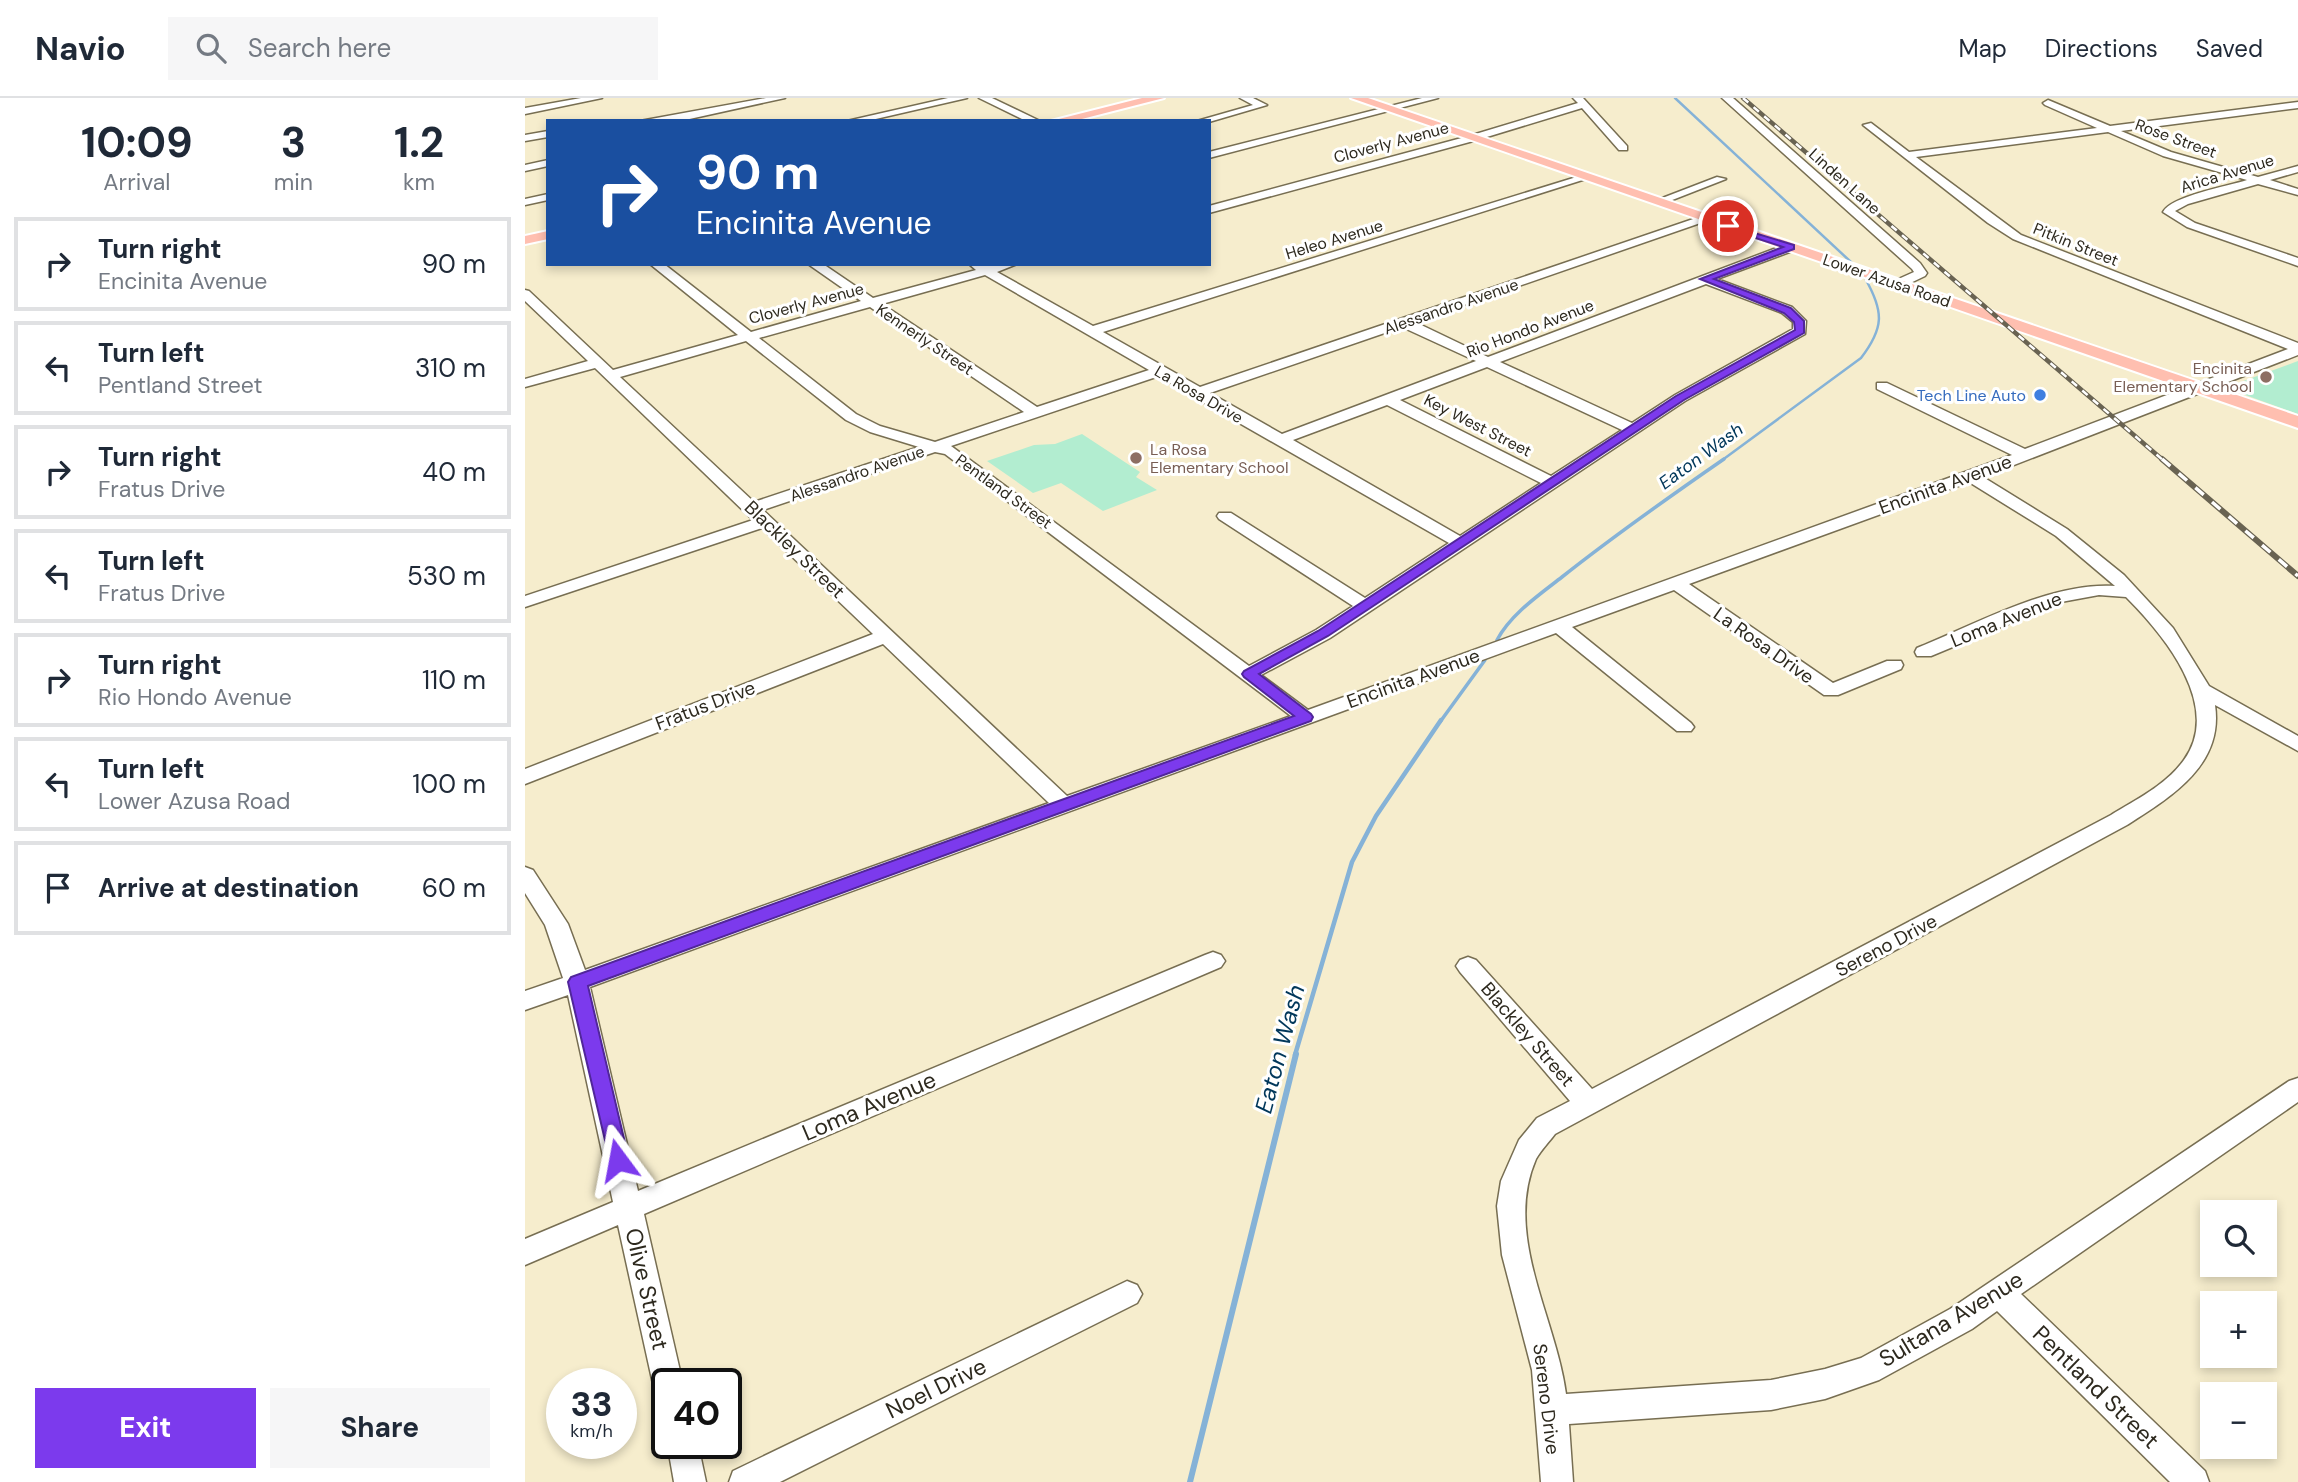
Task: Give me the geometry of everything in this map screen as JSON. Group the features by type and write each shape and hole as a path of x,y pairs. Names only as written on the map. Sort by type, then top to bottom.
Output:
{"main road":[{"path":"1066,119 1158,98"},
{"name":"Lower Azusa Road","path":"1357,98 2298,422"},
{"path":"525,240 546,235"}],"street":[{"path":"525,111 597,98"},
{"path":"658,119 780,98"},
{"path":"862,119 962,98"},
{"path":"984,98 1031,119"},
{"path":"1210,119 1262,106 1245,98"},
{"path":"1211,154 1433,98"},
{"name":"Linden Lane","path":"1727,98 1921,273 1898,284"},
{"path":"1580,101 1623,148"},
{"name":"Cloverly Avenue","path":"1211,209 1473,138 1580,101"},
{"name":"Rose Street","path":"2048,103 2167,154 2298,192"},
{"path":"701,105 725,119"},
{"path":"1908,155 2298,105"},
{"name":"Pitkin Street","path":"1868,125 1992,221 2017,237 2298,349"},
{"path":"525,138 546,134"},
{"path":"525,168 546,163"},
{"name":"Arica Avenue","path":"2298,169 2184,202 2169,212 2191,225 2298,262"},
{"name":"Heleo Avenue","path":"1091,331 1587,177"},
{"path":"1658,202 1721,179"},
{"path":"525,202 546,197"},
{"name":"Alessandro Avenue","path":"1197,393 1705,218"},
{"name":"Rio Hondo Avenue","path":"1280,440 1791,247"},
{"name":"Pentland Street","path":"659,266 851,417 875,429 950,451 1305,717"},
{"name":"Kennerly Street","path":"817,266 1036,413"},
{"name":"Cloverly Avenue","path":"525,383 748,337 871,303 981,268"},
{"name":"La Rosa Drive","path":"981,268 1461,543"},
{"path":"1249,674 1294,651 1365,606 1702,384 1800,331 1799,321 1787,310 1705,279"},
{"name":"Blackley Street","path":"525,294 1064,805"},
{"path":"1403,322 1632,429"},
{"name":"Encinita Avenue","path":"525,1001 1677,584 2025,455 2298,349"},
{"name":"Alessandro Avenue","path":"753,508 1159,371"},
{"path":"1882,386 2025,455"},
{"name":"Key West Street","path":"1389,400 1551,482"},
{"name":"Sereno Drive","path":"1557,1482 1552,1410 1544,1356 1516,1259 1509,1223 1513,1183 1525,1153 1546,1126 2119,820 2169,788 2186,771 2200,750 2207,710 2203,691 2161,623 2107,569 2051,525 1970,475"},
{"path":"1225,516 1365,606"},
{"path":"525,602 766,521"},
{"name":"La Rosa Drive","path":"1677,584 1831,691 1893,665"},
{"name":"Loma Avenue","path":"1924,652 2057,597 2099,590 2131,592"},
{"path":"1559,626 1684,727"},
{"name":"Fratus Drive","path":"525,777 886,636"},
{"path":"2203,691 2298,745"},
{"name":"Olive Street","path":"525,875 555,924 577,982 664,1368"},
{"name":"Loma Avenue","path":"525,1252 1213,961"},
{"name":"Blackley Street","path":"1468,966 1587,1102"},
{"name":"Sultana Avenue","path":"1552,1410 1771,1395 1825,1384 1868,1370 1961,1319 2298,1088"},
{"name":"Pentland Street","path":"1999,1293 2193,1482"},
{"name":"Noel Drive","path":"745,1482 1127,1294"},
{"path":"685,1459 690,1482"}],"green space":[{"name":"Encinita Elementary School","path":"2298,361 2298,414 2226,388 2227,387"},
{"path":"1082,434 1140,472 1136,477 1157,490 1103,511 1061,483 1033,493 987,461 1034,445 1055,444"}],"waterway":[{"name":"Eaton Wash","path":"1675,98 1852,263"},
{"name":"Eaton Wash","path":"1721,461 1861,358 1874,338 1879,320 1876,301 1866,280"},
{"name":"Eaton Wash","path":"1497,640 1518,613 1535,598 1622,531 1724,459"},
{"name":"Eaton Wash","path":"1440,722 1485,660"},
{"name":"Eaton Wash","path":"1295,1055 1352,862 1376,816 1441,720"},
{"name":"Eaton Wash","path":"1190,1482 1296,1054"}],"railway":[{"path":"1743,98 2164,461"},
{"path":"2162,459 2298,576"}],"place":[{"name":"Encinita Elementary School","path":"2266,377"},
{"name":"Tech Line Auto","path":"2040,395"},
{"name":"La Rosa Elementary School","path":"1136,458"}],"route":[{"path":"618,1160 577,982 1305,717 1249,674 1323,634 1702,384 1800,331 1799,321 1787,310 1705,279 1791,247 1728,226"}]}
